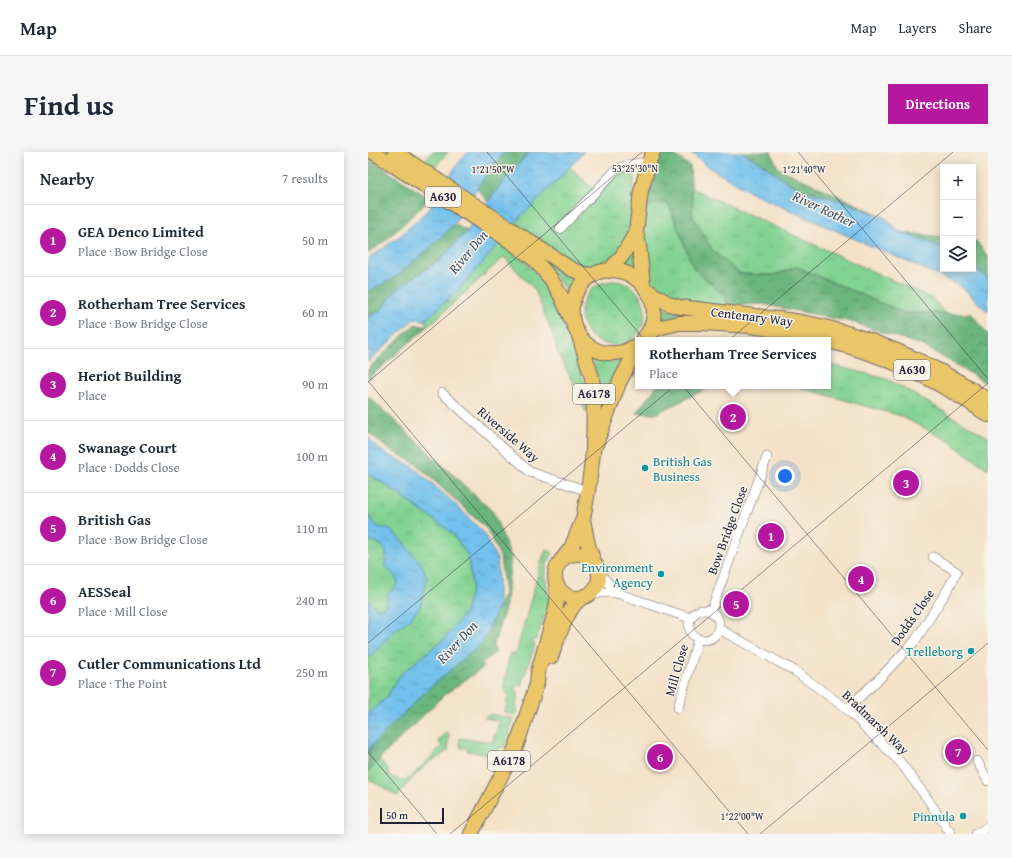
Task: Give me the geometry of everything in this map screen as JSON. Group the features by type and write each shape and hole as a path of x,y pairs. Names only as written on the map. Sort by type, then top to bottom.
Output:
{"main road":[{"name":"A630","path":"373,152 515,238 571,269 584,274 594,275"},
{"name":"A630","path":"395,152 515,238 551,278 561,296 574,329 585,343 593,349 607,353 621,352 635,345"},
{"path":"644,337 650,328 653,314 652,300 646,287 636,232 641,191 651,157"},
{"path":"610,270 622,256 636,232"},
{"name":"A630","path":"572,321 571,307 575,294 580,286 594,275 610,270 628,273 646,287"},
{"name":"Centenary Way","path":"646,287 669,304 680,307 794,321 850,334 893,349 916,359 963,384 988,400"},
{"name":"Centenary Way","path":"646,337 658,328 679,323 703,323 763,328 809,337"},
{"name":"A6178","path":"476,832 516,747 537,684 538,672 555,612 557,601 555,577 556,570 559,562 571,548 583,519 593,453 594,397 592,378 579,336"},
{"name":"A630","path":"831,342 843,344 875,355 916,372 946,388 988,415"},
{"name":"A6178","path":"593,453 619,383 635,352"},
{"name":"A6178","path":"537,684 545,673 562,628 572,608 577,601 594,590 597,583 598,572 588,545 583,519"},
{"path":"559,562 569,555 576,554 590,558 595,565"},
{"path":"556,582 559,588 568,596 578,597 586,595"}],"street":[{"path":"560,230 616,170 651,157"},
{"name":"Riverside Way","path":"442,393 530,472 588,491"},
{"name":"Bow Bridge Close","path":"711,611 767,457"},
{"name":"Dodds Close","path":"847,709 882,676 915,640 948,589 956,572 933,557"},
{"path":"595,565 607,582 620,594"},
{"path":"586,595 608,592 620,594 690,618"},
{"path":"702,610 711,611 718,617 719,629 714,636 707,640 698,639 692,635 690,631 690,618 702,610"},
{"name":"Bradmarsh Way","path":"719,629 795,671 847,709 900,762 927,798 950,834"},
{"name":"Mill Close","path":"678,708 698,639"},
{"path":"977,761 988,781"},
{"path":"976,834 988,827"}],"green space":[{"path":"432,152 448,152 431,171 422,163"},
{"path":"506,152 529,152 502,183 488,202 477,188 497,160"},
{"path":"662,152 670,152 690,166 693,217 713,251 740,274 774,275 797,267 904,313 972,314 988,335 988,384 924,346 852,322 762,304 727,306 726,297 694,269 668,203 646,205"},
{"path":"742,152 771,152 778,168 886,218 843,201 798,189"},
{"path":"368,158 430,199 386,240 368,254"},
{"path":"570,167 592,188 598,196 617,174 635,172 628,239 619,251 605,261 592,267 577,265 514,224"},
{"path":"691,188 933,299 945,313 904,313 797,267 774,275 740,274 713,251 693,217"},
{"path":"668,202 694,269 726,297 727,306 677,300 655,283 647,272 644,241 646,205"},
{"path":"454,224 467,231 440,259 398,288 380,311 368,317 368,292 397,276 431,247"},
{"path":"899,232 940,237 940,246"},
{"path":"499,242 527,263 543,282 555,304 588,394 589,412 585,411 579,394 558,354 553,335 535,290 504,257 427,327 425,320 458,291"},
{"path":"976,242 988,257 988,280 976,268"},
{"path":"635,244 636,270 631,266 623,264"},
{"path":"537,253 577,278 570,285 567,292"},
{"path":"607,281 619,281 636,290 643,301 645,313 643,325 636,336 619,345 607,345 595,340 586,331 581,319 581,307 586,295 595,286"},
{"path":"662,308 681,313 680,317 670,317 661,320"},
{"path":"415,324 427,327 368,379 368,369"},
{"path":"592,358 608,361 624,360 598,423 601,403 598,378"},
{"path":"831,365 887,379 988,437 988,469 945,439 901,416 806,389 831,389"},
{"path":"655,389 706,389 655,414 636,413"},
{"path":"368,396 493,512 511,557 506,605 493,647 496,652 481,663 484,667 445,694 379,759 368,772 368,751 376,741 427,690 480,645 505,594 500,556 487,529 415,463 388,449 368,432"},
{"path":"368,474 383,483 451,532 468,555 472,587 465,613 444,639 401,674 385,699 368,714"},
{"path":"546,549 553,553 547,564 545,574 549,601 542,625 535,641 531,640 531,642 535,644 521,685 516,687 515,691 519,692 516,704 517,710 515,715 505,713 508,696 504,690 504,685 510,653 516,654"},
{"path":"491,714 514,719 504,747 497,749 495,753 496,756 494,758 468,751 468,749 464,747 462,749 459,743 460,738 493,742 499,721 484,718"},
{"path":"445,733 449,733 448,750 420,770 398,796 368,779 368,772 379,759 388,769 391,777 396,777 399,780 409,779 442,746 438,741"}],"water":[{"path":"468,152 506,152 497,160 454,224 431,247 397,276 368,292 368,259 400,236 431,207 456,166"},
{"name":"River Don","path":"529,152 584,152 522,215 458,291 425,320 414,319 368,362 368,317 380,311 398,288 441,259 467,231 502,183"},
{"name":"River Rother","path":"690,152 742,152 798,189 842,201 886,218 899,232 940,246 940,272 976,272 976,268 988,280 988,312 963,288 940,276 752,193 713,170"},
{"name":"River Don","path":"368,437 381,451 412,466 453,502 483,532 497,559 498,607 487,634 480,645 427,690 376,741 368,751 368,714 385,699 401,674 444,639 465,613 472,587 468,555 451,532 383,483 368,474"},
{"path":"368,515 379,528 388,528 399,538 422,565 427,577 420,607 410,619 392,633 368,658 368,600 377,609 384,607 387,601 388,593 395,588 398,582 395,576 385,566 385,549 376,542 368,541"}],"place":[{"name":"Rotherham Tree Services","path":"733,417"},
{"name":"British Gas Business","path":"645,468"},
{"name":"Heriot Building","path":"906,483"},
{"name":"GEA Denco Limited","path":"771,536"},
{"name":"Environment Agency","path":"661,574"},
{"name":"Swanage Court","path":"861,579"},
{"name":"British Gas","path":"736,604"},
{"name":"Trelleborg","path":"971,651"},
{"name":"Cutler Communications Ltd","path":"958,752"},
{"name":"AESSeal","path":"660,757"},
{"name":"Pinnula","path":"963,816"}]}
